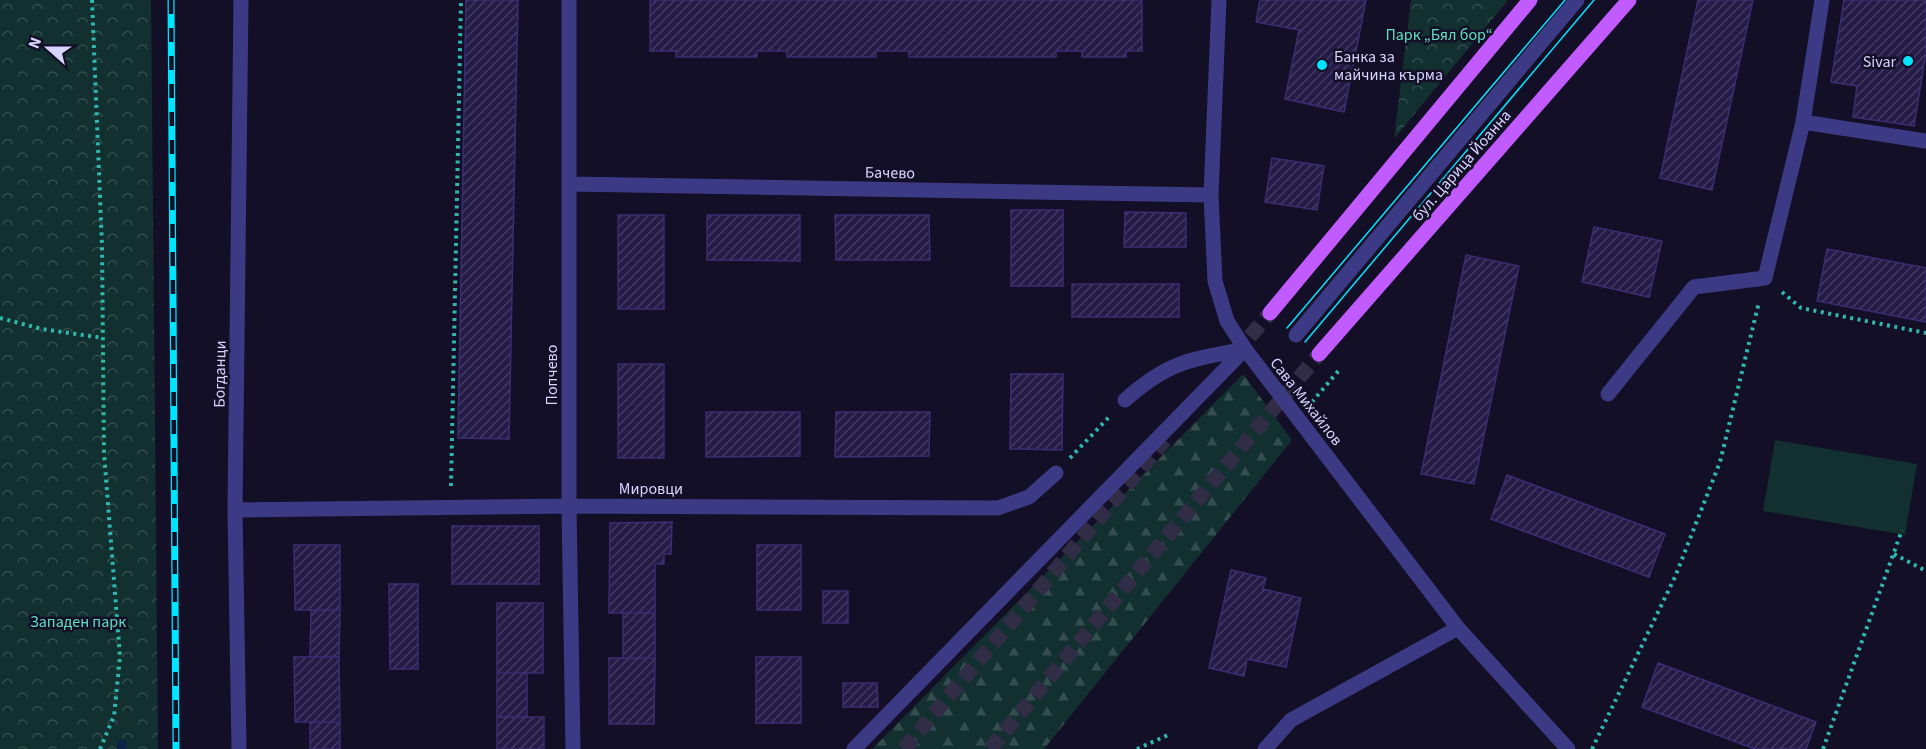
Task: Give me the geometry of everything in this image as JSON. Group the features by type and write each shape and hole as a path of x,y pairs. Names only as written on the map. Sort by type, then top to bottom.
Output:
{"main road":[{"path":"1270,313 1530,0"},
{"name":"бул. Царица Йоанна","path":"1319,354 1629,0"}],"street":[{"name":"Богданци","path":"239,749 235,510 241,0"},
{"name":"Попчево","path":"568,0 569,506 573,749"},
{"name":"Сава Михайлов","path":"1219,0 1211,195 1215,281 1227,321 1245,349 1458,628 1569,749"},
{"path":"1296,335 1577,0"},
{"path":"1608,394 1694,287 1765,278 1803,122 1822,0"},
{"path":"1803,122 1926,141"},
{"name":"Бачево","path":"569,184 1211,195"},
{"path":"1125,400 1151,377 1181,362 1245,349"},
{"path":"854,749 1245,349"},
{"name":"Мировци","path":"235,510 569,506 998,508 1029,497 1056,473"},
{"path":"1265,749 1291,720 1458,628"}],"path":[{"path":"92,0 102,246 104,453 120,657 114,716 100,749"},
{"path":"451,508 461,0"},
{"path":"1592,749 1675,577 1720,462 1765,278 1801,308 1926,333"},
{"path":"0,318 42,329 103,338"},
{"path":"1056,473 1125,400"},
{"path":"1823,749 1902,530"},
{"path":"1894,554 1926,571"},
{"path":"1137,749 1168,735"}],"green space":[{"name":"Западен парк","path":"0,0 151,0 158,749 0,749"},
{"name":"Парк „Бял бор“","path":"1411,0 1508,0 1394,139"},
{"path":"1243,374 1292,440 1044,749 872,749"},
{"path":"1775,440 1917,464 1905,535 1763,511"}],"building":[{"path":"466,0 518,0 509,439 458,438"},
{"path":"650,0 1142,0 1142,51 1126,51 1126,57 1082,57 1082,51 1056,51 1056,57 909,57 909,51 876,51 876,57 787,57 787,51 757,51 757,57 676,57 676,51 650,51"},
{"name":"Банка за майчина кърма","path":"1260,0 1366,0 1344,112 1285,99 1299,30 1256,22"},
{"path":"1698,0 1753,0 1712,190 1660,178"},
{"path":"1844,0 1926,0 1926,52 1914,126 1853,117 1857,86 1831,82"},
{"path":"1272,158 1324,166 1317,210 1265,202"},
{"path":"1011,210 1063,210 1063,286 1011,286"},
{"path":"1125,212 1186,213 1186,247 1124,247"},
{"path":"618,215 664,215 664,309 618,309"},
{"path":"707,215 800,215 800,261 707,260"},
{"path":"835,215 929,215 930,260 836,260"},
{"path":"1594,227 1662,241 1649,297 1582,282"},
{"path":"1827,249 1926,268 1926,322 1817,301"},
{"path":"1466,255 1519,266 1474,484 1421,474"},
{"path":"1072,284 1179,284 1179,317 1072,317"},
{"path":"618,364 664,364 664,458 618,458"},
{"path":"1011,374 1063,374 1062,450 1010,449"},
{"path":"706,412 800,412 800,456 706,457"},
{"path":"836,412 930,412 929,456 835,457"},
{"path":"1507,475 1665,534 1649,577 1491,519"},
{"path":"672,522 671,554 664,554 664,564 655,564 655,613 609,613 610,523"},
{"path":"452,526 539,526 539,584 452,584"},
{"path":"294,545 340,545 340,610 295,610"},
{"path":"757,545 801,545 801,610 757,610"},
{"path":"1231,570 1266,578 1263,589 1301,598 1286,667 1247,659 1244,676 1209,668"},
{"path":"389,584 418,584 418,669 390,669"},
{"path":"823,591 848,591 848,623 823,623"},
{"path":"497,603 543,603 543,673 497,673"},
{"path":"311,610 340,610 339,657 310,657"},
{"path":"623,613 655,613 655,658 623,658"},
{"path":"294,657 339,657 340,722 295,722"},
{"path":"756,657 801,657 801,723 756,723"},
{"path":"609,658 655,658 654,724 609,724"},
{"path":"1658,663 1816,722 1806,749 1755,749 1642,707"},
{"path":"497,673 527,673 527,717 497,717"},
{"path":"843,683 877,683 878,707 843,707"},
{"path":"497,717 544,717 544,749 497,749"},
{"path":"310,722 340,722 340,749 310,749"}],"waterway":[{"path":"121,749 122,744"}],"tunnel":[{"path":"1235,354 1270,313"},
{"path":"990,749 1319,354"},
{"path":"904,749 1165,440"}],"tram line":[{"path":"1287,328 1565,0"},
{"path":"1305,342 1594,0"}],"railway":[{"path":"171,0 176,749"}],"place":[{"name":"Sivar","path":"1908,61"},
{"name":"Банка за майчина кърма","path":"1322,65"}]}
